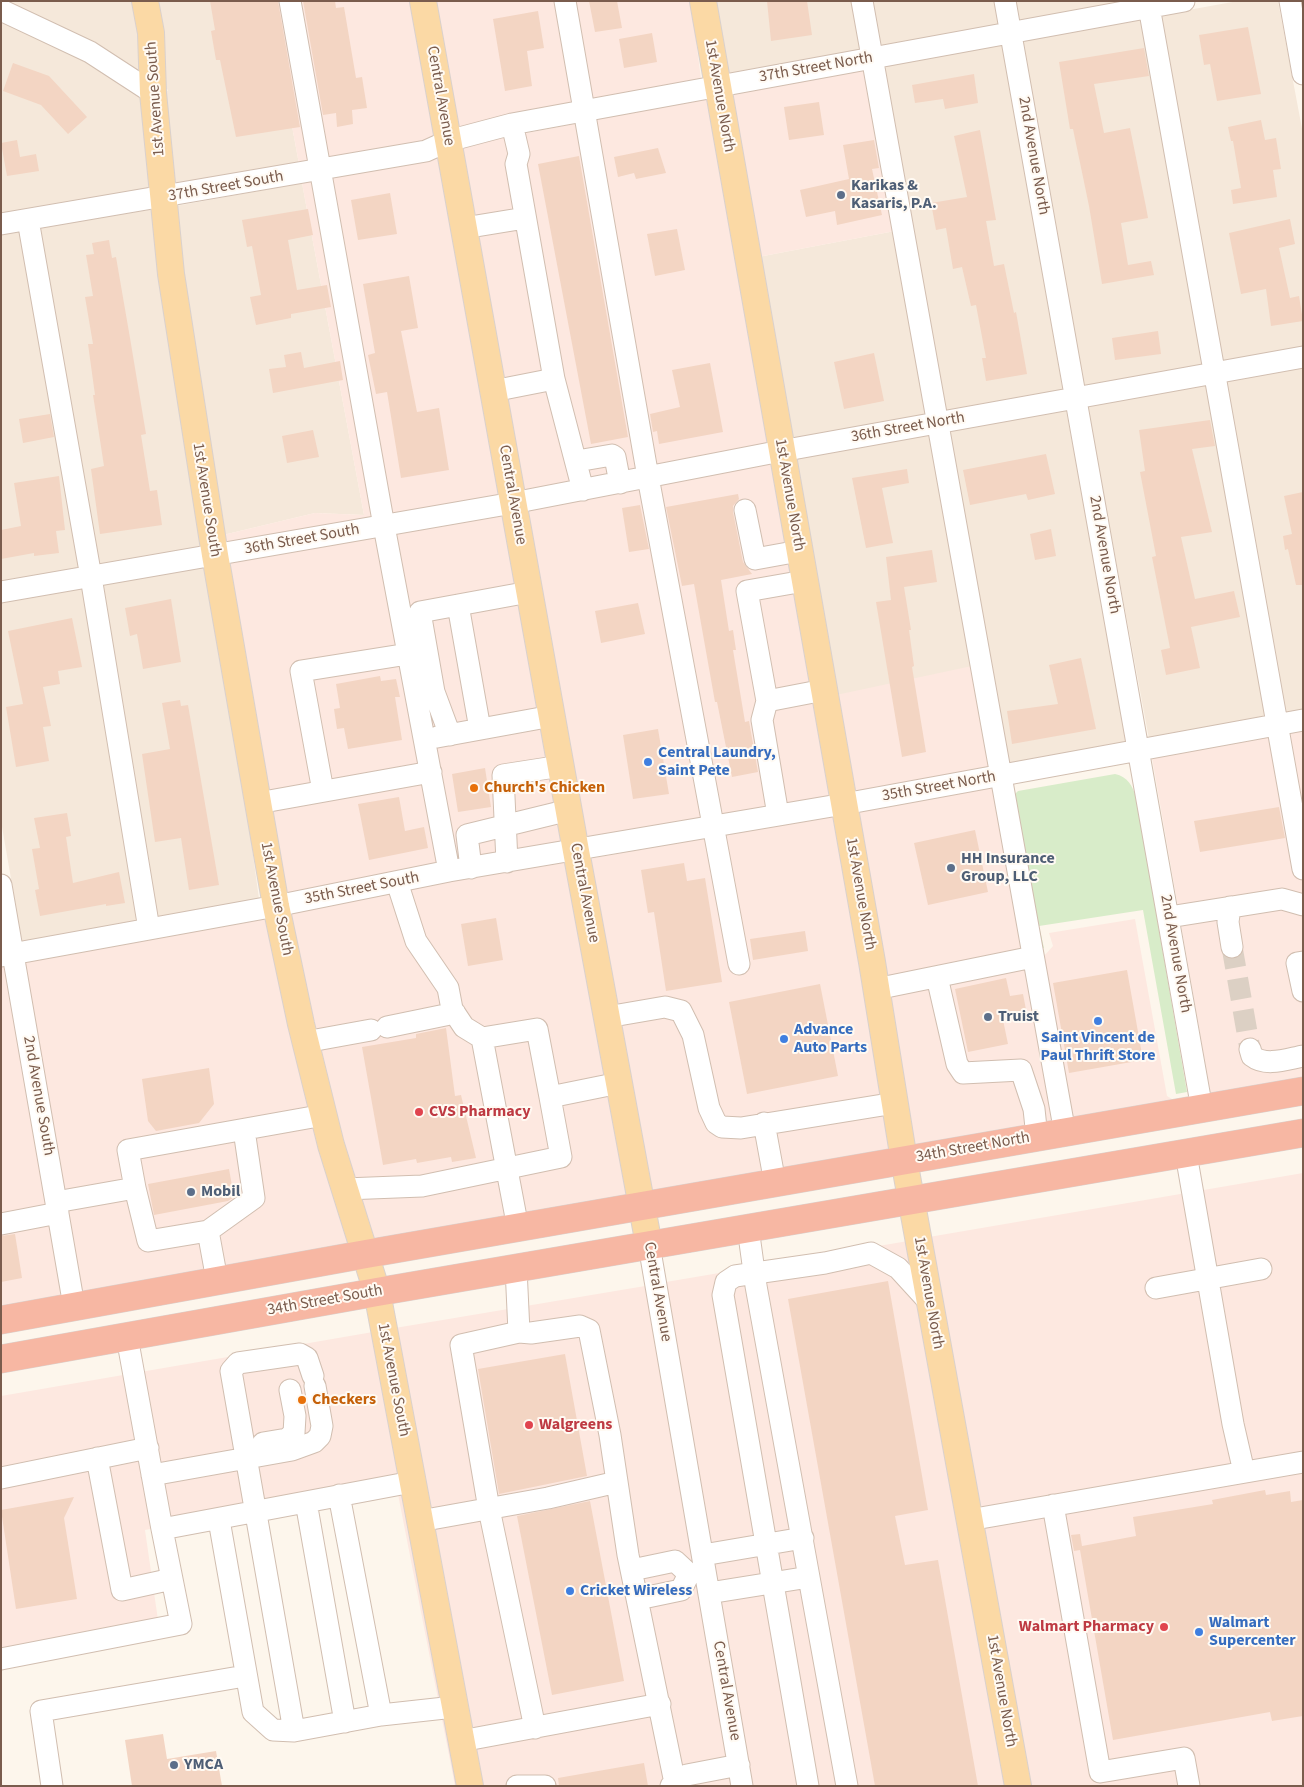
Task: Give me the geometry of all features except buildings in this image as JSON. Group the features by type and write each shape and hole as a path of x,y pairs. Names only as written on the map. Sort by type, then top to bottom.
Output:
{"highway":[{"name":"34th Street North","path":"643,1206 1294,1093"},
{"path":"1186,1154 1200,1135 1210,1126 1294,1093"},
{"path":"649,1245 912,1202 1303,1133"},
{"path":"1,1320 643,1206"},
{"name":"34th Street South","path":"1,1359 649,1245"},
{"path":"134,1336 150,1317 231,1302 226,1279"},
{"path":"1,1343 44,1336 63,1308"}],"main road":[{"name":"1st Avenue South","path":"145,1 151,33 153,92 171,274 215,555 276,906 305,1042 324,1115 377,1292 470,1786"},
{"name":"Central Avenue","path":"423,1 568,810 649,1245"},
{"name":"1st Avenue North","path":"703,1 844,804 904,1160 1018,1786"}],"street":[{"path":"290,1 384,526 449,871"},
{"path":"565,1 648,477 739,964"},
{"path":"862,1 1065,1132"},
{"name":"2nd Avenue North","path":"1006,1 1202,1109"},
{"name":"37th Street North","path":"448,141 512,124 1011,33 1149,4 1184,1"},
{"path":"1290,1 1303,74"},
{"path":"1149,4 1303,869"},
{"path":"1,10 90,52 153,92"},
{"path":"512,124 519,154 516,164 554,379 577,461 583,490"},
{"name":"37th Street South","path":"1,224 164,198 426,151 448,141"},
{"path":"464,228 525,218"},
{"path":"28,220 149,929"},
{"name":"36th Street North","path":"513,503 781,451 1303,357"},
{"path":"493,391 554,379"},
{"path":"577,461 612,455 615,458 620,483"},
{"name":"36th Street South","path":"1,592 513,503"},
{"path":"746,510 755,559 799,551"},
{"path":"778,815 762,720 767,701 747,591 804,581"},
{"path":"450,735 434,692 420,612 529,592"},
{"path":"458,605 480,729"},
{"path":"323,791 301,671 408,654"},
{"path":"767,701 824,690"},
{"path":"424,739 552,716"},
{"name":"35th Street North","path":"576,851 1140,751 1303,720"},
{"path":"507,862 503,775 561,766"},
{"path":"258,803 431,772"},
{"path":"471,868 467,835 568,810"},
{"name":"35th Street South","path":"7,955 276,906 449,871 576,851"},
{"path":"346,1189 422,1186 561,1157 537,1028 482,1038 464,1027 455,1013 448,988 416,941 397,882"},
{"name":"2nd Avenue South","path":"1,885 7,955 57,1207 63,1308"},
{"path":"1169,917 1282,899 1303,905"},
{"path":"1230,907 1228,922 1232,947"},
{"path":"876,989 1034,957"},
{"path":"1303,962 1297,963 1303,991"},
{"path":"937,977 956,1064 963,1074 1021,1070 1034,1109 1037,1137"},
{"path":"607,1017 666,1008 681,1012 693,1035 709,1108 716,1123 722,1127 741,1128 895,1103"},
{"path":"305,1042 455,1013"},
{"path":"482,1038 518,1228"},
{"path":"1250,1049 1252,1056 1260,1061 1270,1062 1303,1056"},
{"path":"550,1097 620,1084"},
{"path":"244,1130 254,1198 208,1231 148,1241 128,1150 324,1115"},
{"path":"764,1123 775,1183"},
{"path":"1186,1154 1233,1424 1244,1472"},
{"path":"1,1224 57,1207 135,1188"},
{"path":"748,1228 755,1280 847,1786"},
{"path":"208,1231 226,1279"},
{"name":"Central Avenue","path":"649,1245 699,1567 709,1593 742,1786"},
{"path":"808,1786 723,1295 726,1282 736,1276 755,1280 871,1253 898,1268 930,1303"},
{"path":"516,1268 519,1332"},
{"path":"1156,1288 1261,1270"},
{"path":"535,1728 489,1509 461,1345 519,1332 531,1333 580,1326 589,1330 632,1570 660,1704 673,1784 687,1775 739,1765"},
{"path":"1,1659 181,1624 152,1475 134,1336"},
{"path":"152,1475 246,1458 306,1447 320,1436 322,1426 314,1381 307,1358 300,1354 238,1363 231,1372 246,1458 256,1511 294,1731"},
{"path":"246,1458 261,1444 288,1439 294,1433 295,1416 284,1356"},
{"path":"1,1478 148,1448"},
{"path":"98,1458 122,1590 172,1579"},
{"path":"969,1520 1303,1462"},
{"path":"162,1529 219,1520 256,1511 412,1482"},
{"path":"420,1521 489,1509 617,1482"},
{"path":"339,1495 381,1715"},
{"path":"306,1502 345,1722"},
{"path":"1053,1505 1100,1772 1184,1758 1189,1786"},
{"path":"219,1520 245,1676 253,1712 273,1730 294,1731 381,1715 454,1707"},
{"path":"638,1599 680,1590 699,1567 767,1545 803,1538"},
{"path":"632,1570 676,1561 699,1567"},
{"path":"709,1593 810,1577"},
{"path":"52,1786 41,1711 245,1676"},
{"path":"461,1741 660,1704"},
{"path":"517,1786 545,1786"}],"shaded area":[{"path":"3,1 134,1 140,34 141,73 95,43"},
{"path":"156,1 269,1 299,164 174,186 164,95 168,90 163,87"},
{"path":"269,1 412,1 436,134 422,142 299,164"},
{"path":"434,1 691,1 701,79 457,127"},
{"path":"714,1 994,1 999,26 726,75"},
{"path":"1016,1 1131,1 1020,22"},
{"path":"1238,1 1278,1 1303,134 1303,347 1084,387 1023,40"},
{"path":"1,20 84,60 143,98 153,190 1,214"},
{"path":"1002,44 1063,391 790,439 758,257 900,230 865,69"},
{"path":"865,69 900,230 758,257 729,93"},
{"path":"708,98 769,443 522,492 460,146"},
{"path":"440,155 501,496 224,544 223,535 315,513 364,515 302,183"},
{"path":"302,183 364,515 315,513 223,535 182,272 176,206"},
{"path":"154,209 202,548 1,583 1,234"},
{"path":"1303,367 1303,710 1149,739 1087,405"},
{"path":"1066,409 1128,743 1000,766 836,695 793,458"},
{"path":"772,462 832,796 585,840 526,511"},
{"path":"504,515 563,843 285,894 227,563"},
{"path":"206,566 240,759 259,899 22,942 1,821 1,602"},
{"path":"972,666 1000,766 853,792 836,695"},
{"path":"1303,730 1303,1080 1211,1097 1152,758"},
{"path":"1016,783 1009,787 1044,956 1053,946 1049,933 1135,919 1167,1096 1177,1102 913,1149 856,811"},
{"path":"835,815 892,1153 652,1195 588,859"},
{"path":"567,862 630,1199 374,1242 342,1143 288,913 451,880"},
{"path":"267,917 352,1246 83,1295 25,961"},
{"path":"4,965 62,1299 1,1310 1,966"},
{"path":"1303,1173 1303,1786 1029,1786 929,1237"},
{"path":"908,1241 1007,1786 753,1786 666,1282"},
{"path":"645,1286 732,1786 481,1786 395,1328"},
{"path":"373,1332 459,1786 455,1786 396,1484 145,1530 158,1620 1,1648 1,1396"}],"green space":[{"path":"1115,774 1129,782 1136,797 1187,1092 1176,1094 1143,910 1039,926 1044,948 1038,948 1013,796 1018,791"}],"tunnel":[{"path":"1232,947 1250,1049"}],"place":[{"name":"Karikas & Kasaris, P.A.","path":"841,195"},
{"name":"Central Laundry, Saint Pete","path":"648,762"},
{"name":"Church's Chicken","path":"474,788"},
{"name":"HH Insurance Group, LLC","path":"951,868"},
{"name":"Truist","path":"988,1017"},
{"name":"Saint Vincent de Paul Thrift Store","path":"1098,1021"},
{"name":"Advance Auto Parts","path":"784,1039"},
{"name":"CVS Pharmacy","path":"419,1112"},
{"name":"Mobil","path":"191,1192"},
{"name":"Checkers","path":"302,1400"},
{"name":"Walgreens","path":"529,1425"},
{"name":"Cricket Wireless","path":"570,1591"},
{"name":"Walmart Pharmacy","path":"1164,1627"},
{"name":"Walmart Supercenter","path":"1199,1632"},
{"name":"YMCA","path":"174,1765"}]}
